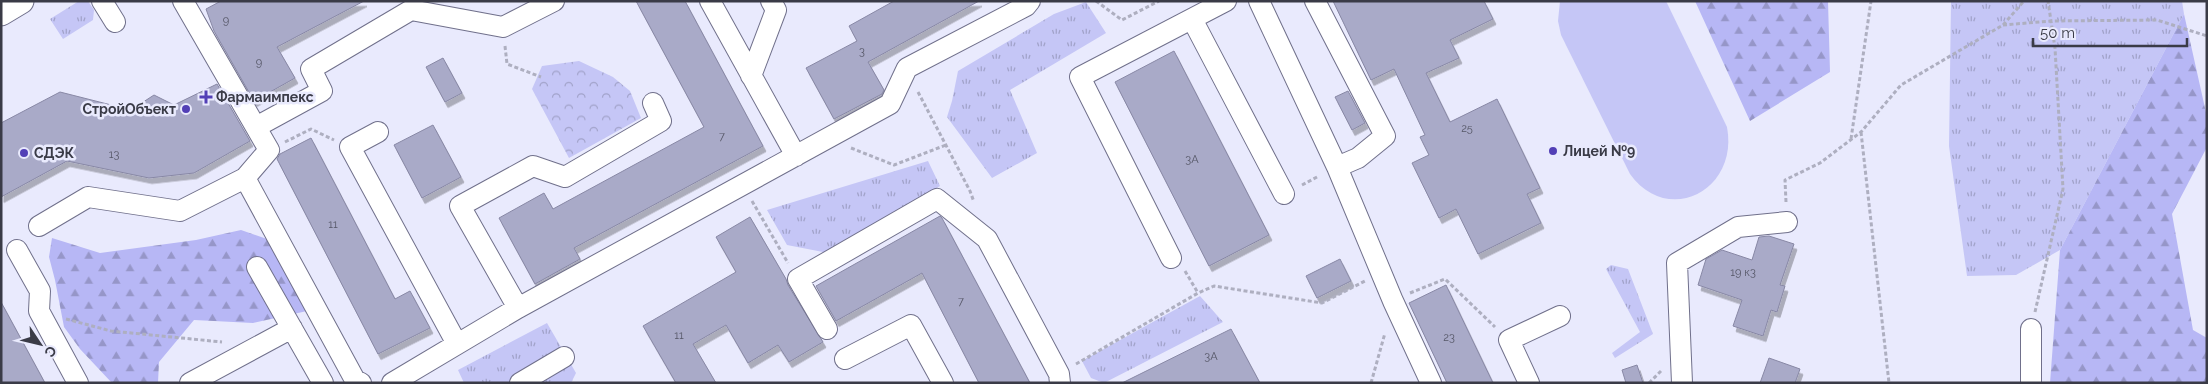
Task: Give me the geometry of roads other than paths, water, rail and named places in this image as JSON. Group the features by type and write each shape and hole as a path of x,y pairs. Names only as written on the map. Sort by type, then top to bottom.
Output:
{"main road":[{"path":"1,13 21,1"}],"lane":[{"path":"102,1 115,22"},
{"path":"40,226 88,197 180,211 245,178 269,150 183,1"},
{"path":"256,126 322,91 311,69 411,10 503,27 554,1"},
{"path":"710,1 796,156"},
{"path":"751,76 776,10 771,1"},
{"path":"392,383 518,308 890,104 907,68 1026,6 1030,1"},
{"path":"1178,265 1080,78 1226,1"},
{"path":"1259,1 1337,166 1381,272 1432,383"},
{"path":"1315,1 1385,136 1358,158 1337,166"},
{"path":"1192,19 1284,194"},
{"path":"518,308 460,206 533,166 565,177 661,121 653,103"},
{"path":"378,132 350,147 457,344"},
{"path":"245,178 355,380 361,383"},
{"path":"827,329 798,279 937,200 987,239 1060,378"},
{"path":"1682,383 1677,262 1738,227 1787,222"},
{"path":"17,250 40,291 39,311 78,383"},
{"path":"257,267 323,383"},
{"path":"1529,383 1510,340 1560,316"},
{"path":"845,359 911,325 943,383"},
{"path":"190,383 292,328"},
{"path":"2031,329 2031,383"},
{"path":"520,383 564,357"}],"place":[{"name":"Фармаимпекс","path":"206,97"},
{"name":"СтройОбъект","path":"186,109"},
{"name":"Лицей №9","path":"1553,151"},
{"name":"СДЭК","path":"24,153"}]}
